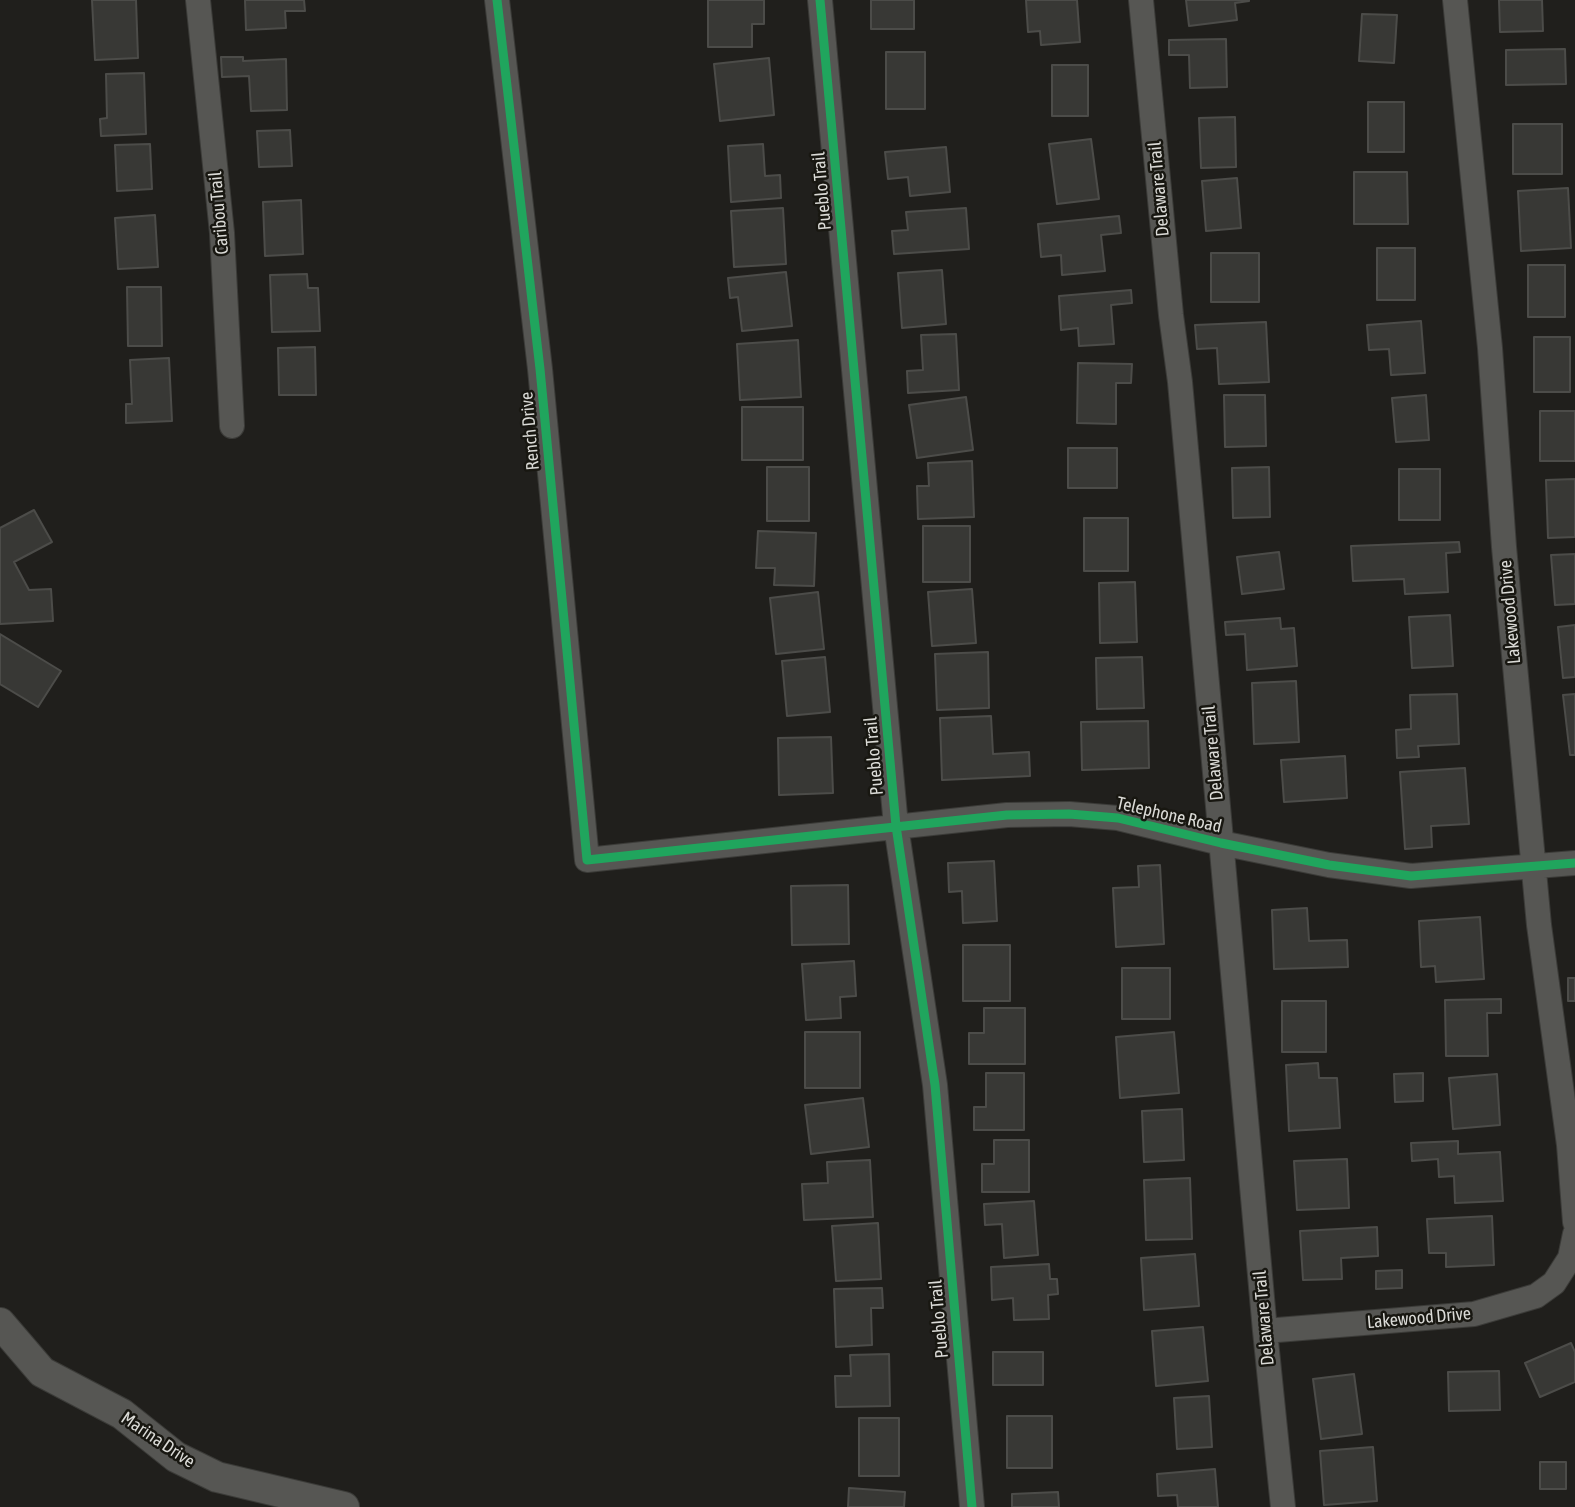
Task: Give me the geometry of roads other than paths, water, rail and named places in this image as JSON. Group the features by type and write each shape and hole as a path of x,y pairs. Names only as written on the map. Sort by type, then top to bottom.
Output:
{"street":[{"name":"Caribou Trail","path":"198,0 222,233 232,426"},
{"name":"Rench Drive","path":"497,0 540,369 587,860"},
{"name":"Pueblo Trail","path":"820,0 896,826 935,1085 972,1507"},
{"name":"Delaware Trail","path":"1141,0 1171,315 1180,382 1283,1507"},
{"name":"Lakewood Drive","path":"1455,0 1490,348 1504,547 1539,925 1569,1144 1575,1222"},
{"name":"Telephone Road","path":"587,860 896,826 1007,816 1069,814 1118,818 1329,865 1411,876 1575,863"},
{"name":"Lakewood Drive","path":"1265,1331 1474,1314 1536,1296 1554,1283 1570,1258 1575,1234"},
{"name":"Marina Drive","path":"0,1322 42,1372 122,1415 176,1457 217,1477 344,1507"}]}
